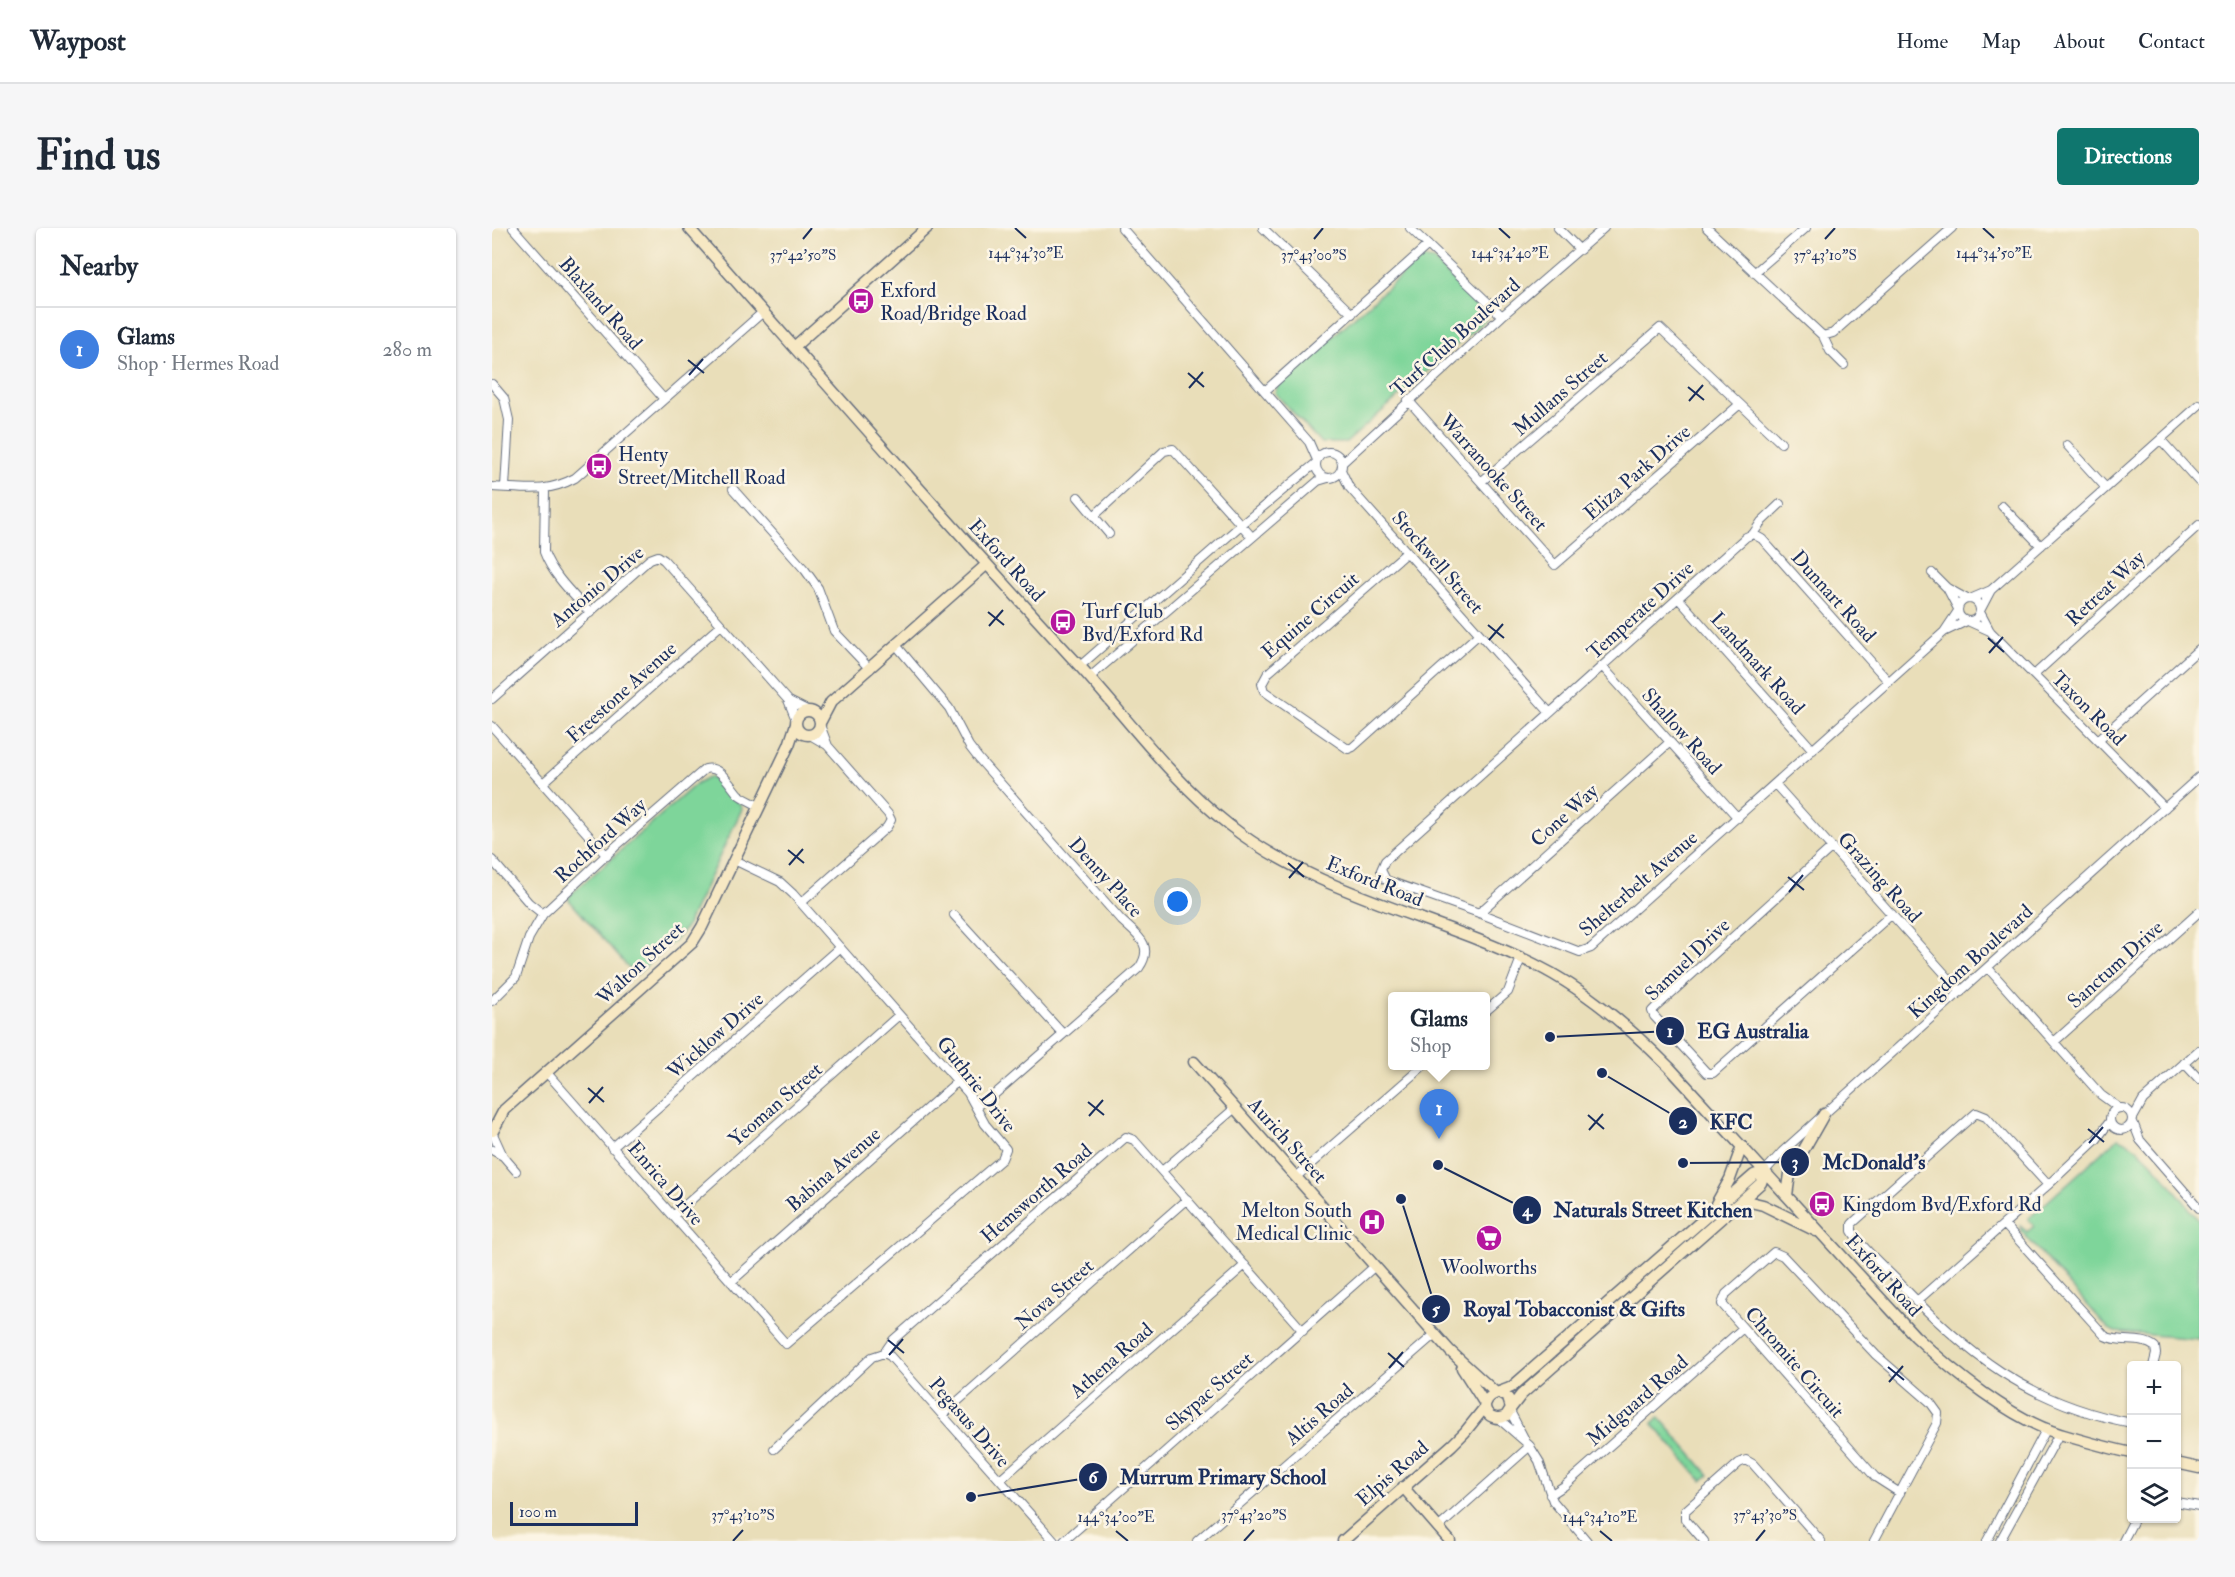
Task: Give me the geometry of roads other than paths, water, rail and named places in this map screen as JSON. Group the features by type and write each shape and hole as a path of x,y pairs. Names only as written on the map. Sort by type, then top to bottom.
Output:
{"street":[{"name":"Blaxland Road","path":"513,228 664,399"},
{"name":"Exford Road","path":"689,228 986,565 1090,677 1146,744 1208,807 1252,841 1299,869 1521,958 1570,984 1641,1039 1915,1336 1945,1363 1996,1401 2059,1434 2127,1452"},
{"path":"794,347 927,228"},
{"path":"1122,228 1309,442 1316,461 1317,472 1330,478"},
{"path":"1263,228 1352,314"},
{"path":"1410,228 1502,316"},
{"path":"1558,228 1580,250"},
{"name":"Turf Club Boulevard","path":"1342,467 1356,448 1408,400 1604,228"},
{"path":"1707,228 1823,336 1830,351 1844,365"},
{"path":"1754,273 1806,228"},
{"path":"1823,336 1833,333 1899,278 1952,228"},
{"path":"1265,391 1428,245"},
{"path":"492,487 545,489 559,486 575,478 763,312"},
{"name":"Mullans Street","path":"1481,482 1660,328 1740,404"},
{"path":"492,384 504,398 509,420 505,487"},
{"name":"Warranooke Street","path":"1408,400 1555,565"},
{"path":"1740,404 1781,443"},
{"name":"Eliza Park Drive","path":"1555,565 1740,404"},
{"path":"1958,610 1960,603 1991,590 2199,405"},
{"path":"2161,440 2199,482"},
{"path":"1090,677 1318,481 1330,478 1342,467 1332,452 1309,442"},
{"path":"2067,445 2106,488"},
{"name":"Turf Club Boulevard","path":"1332,452 1356,448"},
{"path":"1094,516 1164,451 1173,449 1252,537"},
{"path":"1080,666 1316,461 1321,454 1332,452"},
{"name":"Stockwell Street","path":"1342,467 1349,487 1550,713"},
{"name":"Stockwell Street","path":"1330,478 1349,487"},
{"path":"545,489 544,552 553,572 590,613"},
{"path":"733,489 805,570 818,588 834,630 870,669"},
{"path":"1078,497 1109,534"},
{"name":"Temperate Drive","path":"1550,713 1746,537 1753,534 1761,522 1780,504"},
{"path":"2002,506 2041,546"},
{"name":"Retreat Way","path":"2034,675 2199,525"},
{"name":"Dunnart Road","path":"1753,534 1760,538 1889,682"},
{"name":"Equine Circuit","path":"1407,552 1268,673 1262,684 1264,691 1348,749 1479,634"},
{"name":"Antonio Drive","path":"492,699 650,559 658,556 788,700 809,711"},
{"path":"801,903 887,827 891,820 828,746 799,731 796,722 800,714 831,702 986,565"},
{"path":"1932,573 1947,588 1976,601 1990,631"},
{"path":"1947,588 1961,618 1990,631"},
{"path":"1968,621 1977,619 1991,590"},
{"name":"Landmark Road","path":"1678,598 1814,750"},
{"name":"Shelterbelt Avenue","path":"1550,713 1385,861 1381,870 1386,880 1479,912 1580,952 1591,948 1814,750 1944,632 1958,610"},
{"name":"Shelterbelt Avenue","path":"1944,632 1968,621"},
{"name":"Freestone Avenue","path":"543,783 721,625"},
{"name":"Taxon Road","path":"1990,631 2165,808"},
{"name":"Denny Place","path":"896,645 949,708 969,746 979,759 1144,944 1146,956 1139,968 995,1094 976,1106"},
{"path":"2098,740 2199,649"},
{"name":"Shallow Road","path":"1602,666 1738,818"},
{"name":"Antonio Drive","path":"788,700 796,722"},
{"path":"789,745 817,732 831,702"},
{"path":"809,711 818,715 828,746"},
{"name":"Walton Street","path":"492,1115 504,1110 693,943 789,745 796,722"},
{"path":"492,726 607,856"},
{"name":"Cone Way","path":"1479,912 1670,742"},
{"name":"Rochford Way","path":"492,1001 516,977 529,939 543,914 705,769 710,767 717,769 739,795 759,806"},
{"name":"Kingdom Boulevard","path":"1765,1171 1782,1152 2199,777"},
{"name":"Grazing Road","path":"1775,784 1961,992"},
{"name":"Samuel Drive","path":"1832,847 1652,1011 1707,1073 1717,1070 1892,914"},
{"path":"492,860 530,903 543,914"},
{"name":"Guthrie Drive","path":"734,860 780,882 801,903 958,1081 976,1106 985,1124 1006,1149 1002,1159 786,1344 760,1315"},
{"name":"Sanctum Drive","path":"2054,1042 2199,912"},
{"path":"954,915 1063,1034"},
{"name":"Wicklow Drive","path":"612,1148 840,947"},
{"path":"1490,1007 1508,992 1521,958"},
{"path":"1988,968 2101,1095 2130,1112 2140,1140 2199,1208"},
{"name":"Yeoman Street","path":"672,1216 899,1015"},
{"path":"1916,1302 2097,1139 2114,1111 2143,1100 2199,1050"},
{"name":"Aurich Street","path":"1194,1062 1450,1351 1498,1393"},
{"path":"2184,1064 2199,1079"},
{"path":"1296,1177 1417,1070"},
{"name":"Enrica Drive","path":"546,1073 760,1315"},
{"name":"Babina Avenue","path":"730,1282 958,1081"},
{"path":"2101,1095 2113,1127 2140,1140"},
{"path":"2097,1139 2129,1128 2143,1100"},
{"path":"1162,1172 1235,1108"},
{"name":"Walton Street","path":"492,1132 504,1110"},
{"path":"2048,1185 1986,1116 1980,1113 1971,1116 1852,1224 1854,1235 1916,1302 1963,1346 2017,1382 2064,1404 2127,1422"},
{"path":"1787,1195 1790,1174 1824,1114"},
{"path":"492,1132 503,1156 516,1171"},
{"name":"Hemsworth Road","path":"774,1449 872,1357 884,1353 893,1340 1126,1137 1134,1140 1302,1331"},
{"path":"1711,1212 1730,1179 1742,1146"},
{"path":"492,1150 503,1156"},
{"path":"1498,1419 1506,1416 1521,1395 1761,1183 1765,1171"},
{"path":"1587,1541 1559,1509 1550,1494 1539,1461 1530,1446 1498,1419 1490,1416 1485,1406 1489,1397 1513,1386 1754,1175 1765,1171"},
{"name":"Nova Street","path":"942,1415 1186,1199"},
{"path":"1742,1200 1763,1205 1821,1233"},
{"path":"2004,1224 2105,1336 2112,1340 2151,1344 2156,1351 2154,1361"},
{"name":"Chromite Circuit","path":"1774,1252 1780,1253 1881,1360 1930,1402 1938,1413 1937,1423 1900,1492 1875,1477 1743,1328 1722,1304 1723,1297 1770,1255 1774,1252"},
{"name":"Athena Road","path":"1000,1480 1245,1265"},
{"name":"Skypac Street","path":"1064,1541 1375,1266"},
{"name":"Midguard Road","path":"1550,1494 1564,1486 1743,1328"},
{"name":"Altis Road","path":"1197,1541 1435,1334"},
{"name":"Aurich Street","path":"1450,1351 1485,1406"},
{"name":"Pegasus Drive","path":"884,1353 890,1356 1054,1541"},
{"path":"1498,1393 1508,1398 1510,1409 1524,1439"},
{"name":"Elpis Road","path":"1343,1541 1465,1432 1485,1406"},
{"name":"Elpis Road","path":"1465,1432 1498,1419"},
{"path":"1987,1541 2047,1428"},
{"path":"2000,1541 2059,1434"},
{"path":"1438,1528 1530,1446"},
{"path":"1704,1541 1685,1519 1685,1511 1739,1463 1746,1460 1753,1464 1821,1541"},
{"path":"2181,1464 2199,1468"},
{"path":"1403,1487 1450,1541"},
{"path":"1874,1541 1900,1492"},
{"path":"2181,1503 2199,1506"},
{"path":"2123,1541 2132,1523"}],"place":[{"name":"Exford Road/Bridge Road","path":"861,301"},
{"name":"Henty Street/Mitchell Road","path":"599,466"},
{"name":"Turf Club Bvd/Exford Rd","path":"1063,622"},
{"name":"EG Australia","path":"1550,1037"},
{"name":"KFC","path":"1602,1073"},
{"name":"Glams","path":"1439,1139"},
{"name":"McDonald's","path":"1683,1163"},
{"name":"Naturals Street Kitchen","path":"1438,1165"},
{"name":"Royal Tobacconist & Gifts","path":"1401,1199"},
{"name":"Kingdom Bvd/Exford Rd","path":"1822,1204"},
{"name":"Melton South Medical Clinic","path":"1372,1222"},
{"name":"Woolworths","path":"1489,1238"},
{"name":"Murrum Primary School","path":"971,1497"}]}
